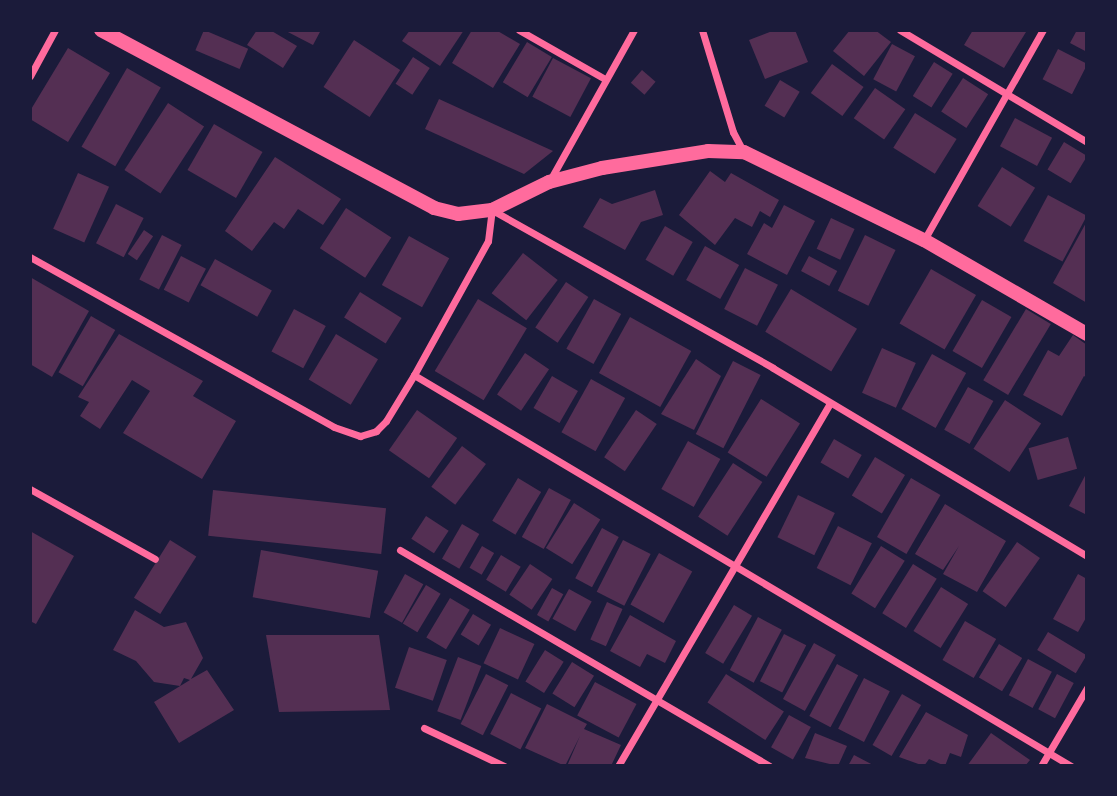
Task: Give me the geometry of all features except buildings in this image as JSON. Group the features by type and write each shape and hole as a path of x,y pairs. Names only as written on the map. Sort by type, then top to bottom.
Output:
{"main road":[{"path":"101,30 434,208 458,214 492,210 549,182 657,157 744,152 924,240 1087,334"}],"street":[{"path":"30,76 55,30"},
{"path":"519,30 605,79"},
{"path":"549,182 634,30"},
{"path":"702,30 733,132 744,152"},
{"path":"900,30 1087,142"},
{"path":"924,240 1043,30"},
{"path":"30,257 348,434 376,431 414,375 488,241 492,210 830,403 1087,556"},
{"path":"414,375 1071,766"},
{"path":"618,766 732,564 830,403"},
{"path":"30,489 155,559"},
{"path":"400,550 769,766"},
{"path":"1041,766 1087,688"},
{"path":"424,728 504,766"}]}
